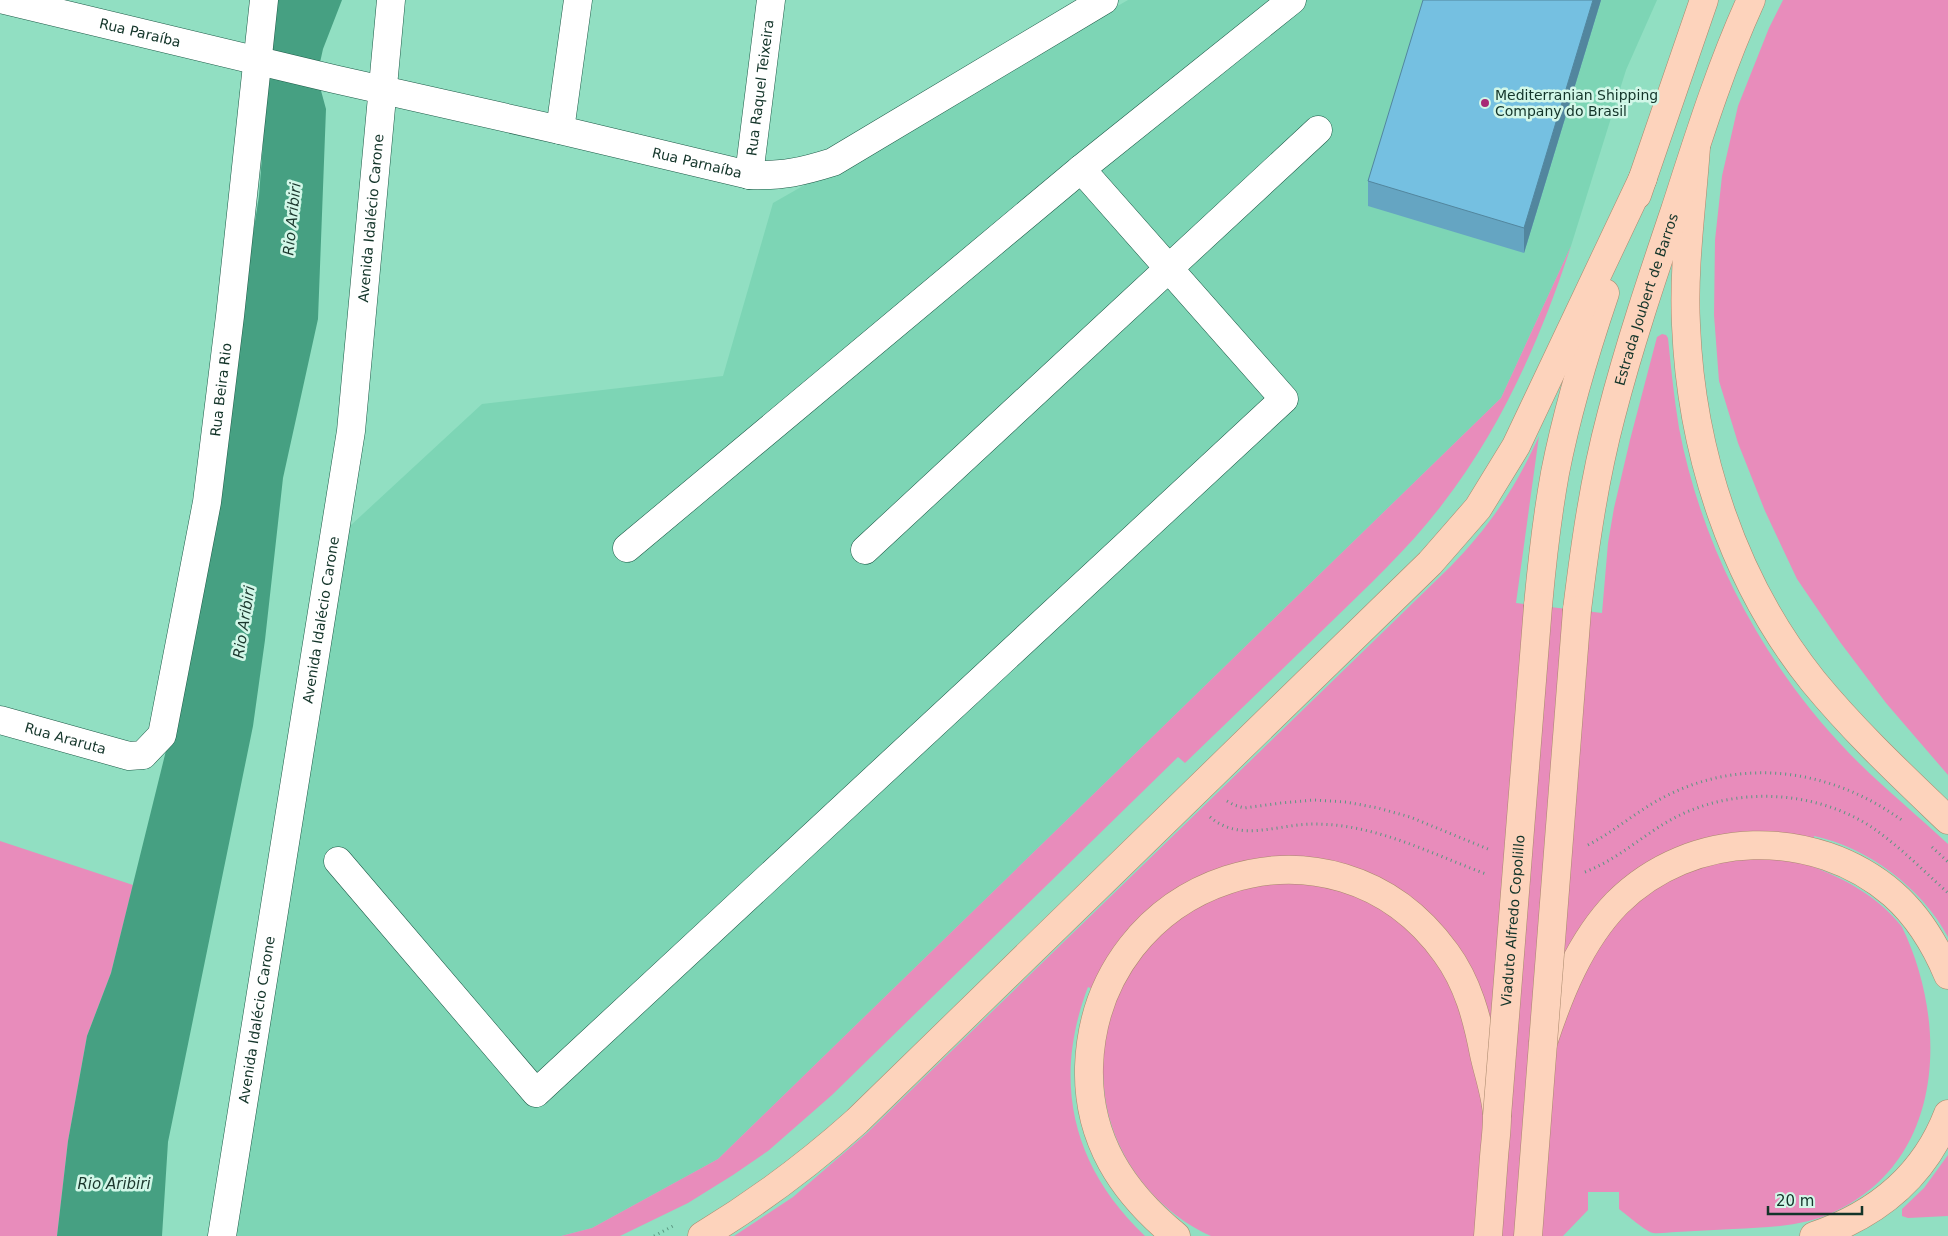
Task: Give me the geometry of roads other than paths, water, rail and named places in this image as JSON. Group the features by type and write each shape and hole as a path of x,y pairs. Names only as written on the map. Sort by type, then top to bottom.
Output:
{"main road":[{"path":"702,1236 743,1212 783,1183 857,1121 1430,564 1478,508 1516,446 1643,178 1704,0"},
{"name":"Estrada Joubert de Barros","path":"1543,1043 1577,610 1584,548 1595,483 1610,417 1628,352 1721,71 1751,0"},
{"path":"1696,147 1686,276 1689,372 1696,419 1706,465 1721,511 1738,556 1760,599 1784,640 1812,679 1876,751 1948,820"},
{"name":"Viaduto Alfredo Copolillo","path":"1488,1236 1538,606 1545,540 1556,473 1570,407 1589,342 1643,178"},
{"path":"1528,1236 1543,1043 1561,993 1586,944 1617,903 1657,872 1680,861 1712,850 1753,844 1779,845 1811,851 1852,866 1874,879 1894,895 1927,933 1940,955 1948,975"},
{"path":"1176,1236 1154,1218 1135,1198 1117,1172 1103,1146 1092,1116 1088,1087 1089,1057 1093,1028 1104,995 1126,955 1140,936 1175,905 1216,883 1262,871 1309,871 1340,878 1377,892 1415,918 1447,954 1469,995 1478,1024 1497,1116"},
{"path":"1814,1236 1836,1229 1859,1218 1899,1188 1917,1169 1931,1148 1948,1114"}],"street":[{"name":"Rua Beira Rio","path":"129,756 143,754 162,735 207,502 261,61 264,0"},
{"name":"Avenida Idalécio Carone","path":"222,1236 350,431 391,0"},
{"path":"560,130 578,0"},
{"name":"Rua Raquel Teixeira","path":"749,176 771,0"},
{"name":"Rua Parnaíba","path":"261,61 749,176 779,176 806,171 833,162 1104,0"},
{"path":"627,548 1081,169 1292,0"},
{"name":"Rua Paraíba","path":"17,1 261,61"},
{"path":"865,550 1318,130"},
{"path":"338,861 536,1093 1284,399 1081,169"},
{"name":"Rua Araruta","path":"0,720 129,756"}],"water":[{"name":"Rio Aribiri","path":"277,0 342,0 323,49 317,76 326,109 318,319 283,478 265,640 253,726 168,1142 162,1236 57,1236 68,1141 87,1036 111,973 179,698 259,196 266,102"}],"place":[{"name":"Mediterranian Shipping Company do Brasil","path":"1485,103"}]}
